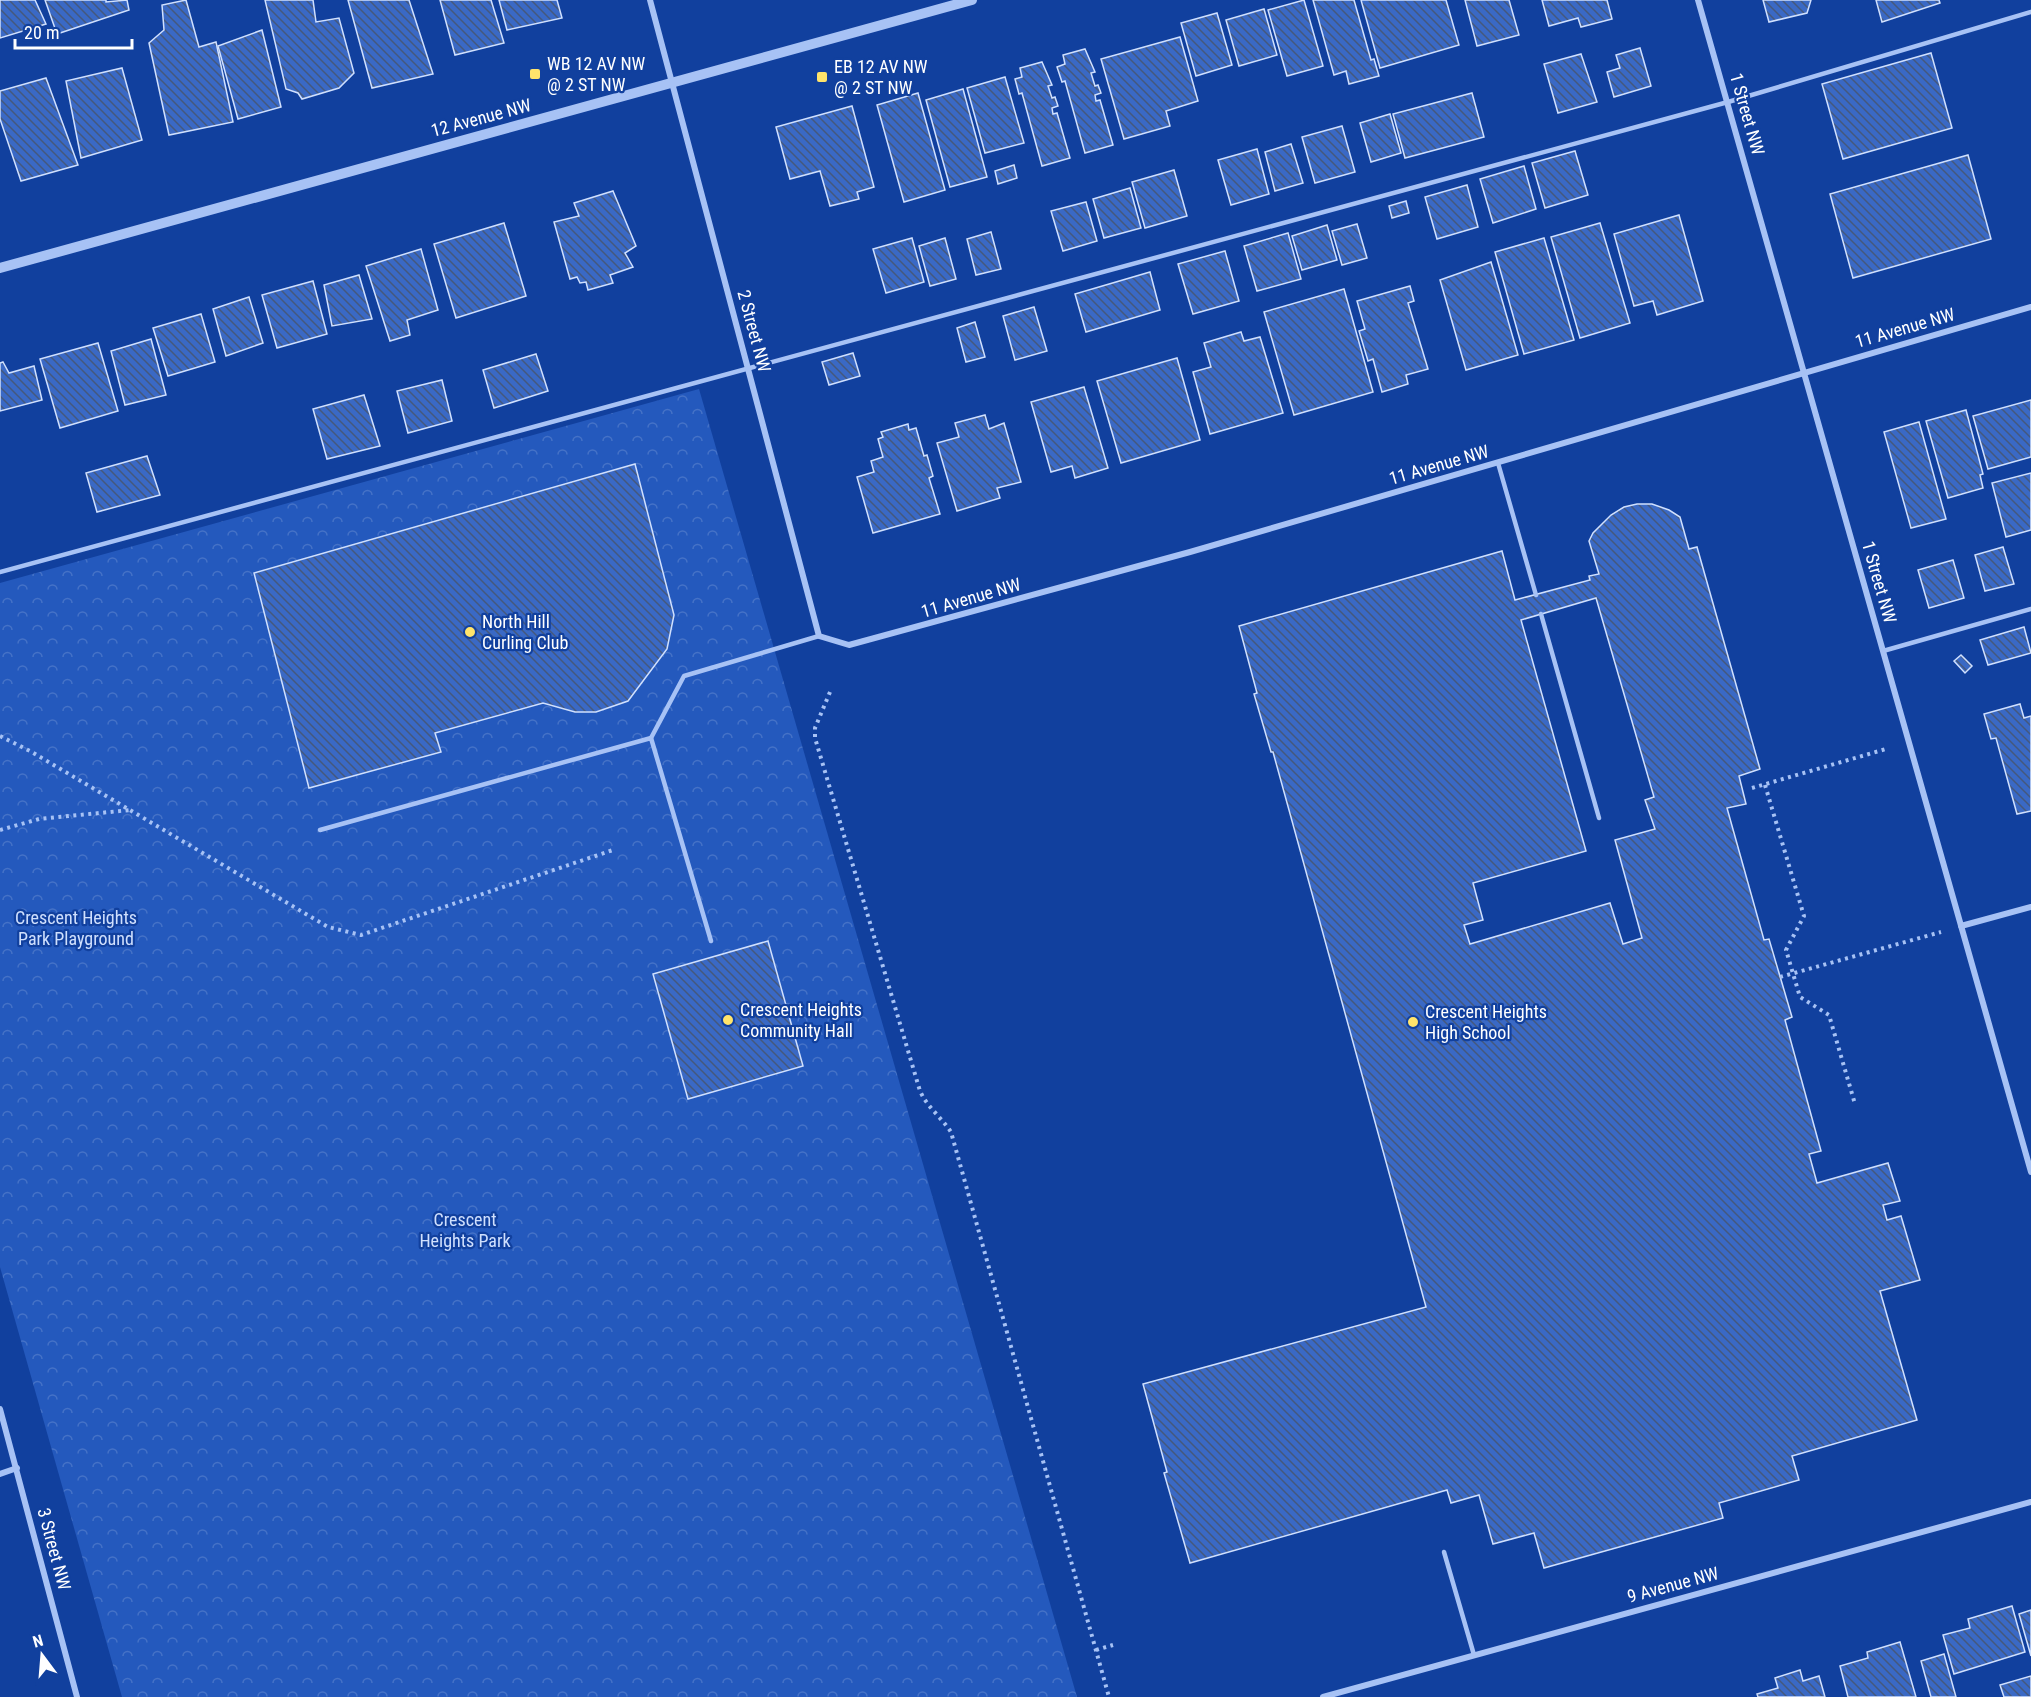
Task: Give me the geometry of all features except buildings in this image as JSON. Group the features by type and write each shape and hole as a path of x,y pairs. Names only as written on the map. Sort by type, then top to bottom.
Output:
{"street":[{"name":"2 Street NW","path":"650,0 819,636"},
{"name":"12 Avenue NW","path":"0,268 972,0"},
{"name":"1 Street NW","path":"1698,0 2031,1172"},
{"name":"11 Avenue NW","path":"819,636 853,646 1498,463 2031,307"},
{"path":"1961,927 2031,908"},
{"name":"3 Street NW","path":"0,1409 77,1697"},
{"path":"0,1474 17,1468"},
{"name":"9 Avenue NW","path":"1323,1697 2031,1502"}],"lane":[{"path":"0,572 1728,102 2031,12"},
{"path":"1498,463 1536,595"},
{"path":"1883,651 2031,609"},
{"path":"1541,614 1599,819"},
{"path":"711,941 651,738 684,676 819,636"},
{"path":"320,830 651,738"},
{"path":"1444,1552 1474,1656"}],"path":[{"path":"830,692 815,728 815,738 920,1091 925,1102 942,1118 951,1132 1109,1697"},
{"path":"0,736 328,927 361,935 613,850"},
{"path":"1752,788 1909,742"},
{"path":"1765,785 1804,916 1786,950 1792,973 1800,997 1829,1015 1855,1104"},
{"path":"0,830 39,819 130,810"},
{"path":"1780,977 1961,927"},
{"path":"1096,1650 1113,1645"}],"green space":[{"name":"Crescent Heights Park","path":"699,389 1077,1697 122,1697 0,1267 0,583"}],"place":[{"name":"WB 12 AV NW @ 2 ST NW","path":"535,74"},
{"name":"EB 12 AV NW @ 2 ST NW","path":"822,77"},
{"name":"North Hill Curling Club","path":"470,632"},
{"name":"Crescent Heights Community Hall","path":"728,1020"},
{"name":"Crescent Heights High School","path":"1413,1022"}],"park label":[{"name":"Crescent Heights Park Playground","path":"76,928"}]}
